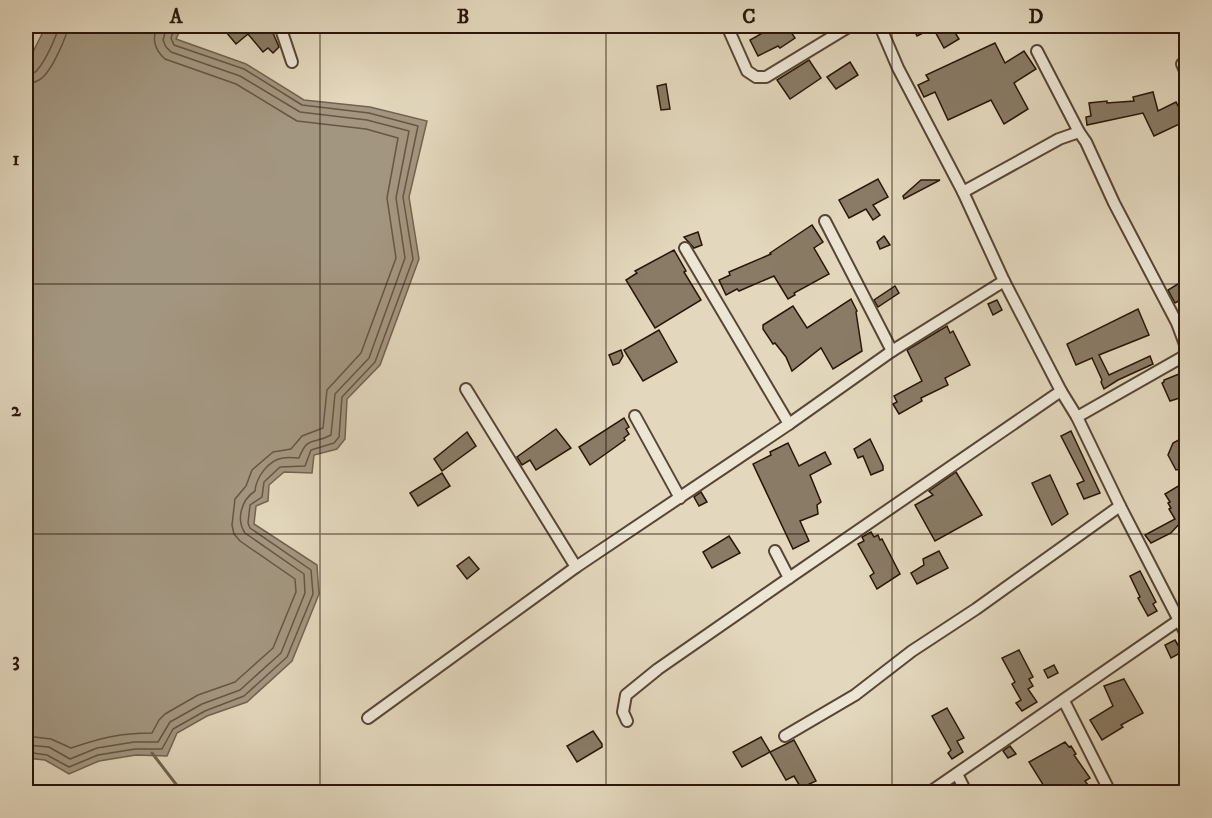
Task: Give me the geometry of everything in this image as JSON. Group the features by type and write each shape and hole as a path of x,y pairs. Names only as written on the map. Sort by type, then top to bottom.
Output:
{"street":[{"path":"279,26 292,62"},
{"path":"727,26 747,70 756,77 766,78 850,26"},
{"path":"880,26 898,68 963,192 1004,281 1061,391 1077,417 1186,633"},
{"path":"1037,51 1182,320 1186,347"},
{"path":"963,192 1059,139 1079,132"},
{"path":"825,221 892,351"},
{"path":"685,248 789,424"},
{"path":"368,718 576,567 789,424 892,351 1004,281"},
{"path":"1077,417 1186,356"},
{"path":"466,389 576,567"},
{"path":"627,721 623,712 626,695 658,669 1061,391"},
{"path":"635,416 680,498"},
{"path":"785,736 855,694 912,651 976,609 1120,506"},
{"path":"775,551 789,578"},
{"path":"930,792 1179,620"},
{"path":"1064,701 1110,792"},
{"path":"957,774 966,792"}],"water":[{"path":"46,26 182,26 176,39 246,64 304,100 370,107 427,121 409,197 419,259 380,365 347,399 345,439 337,449 314,455 312,473 284,472 269,485 268,501 256,506 254,524 317,565 319,594 292,661 247,702 207,716 177,733 167,756 136,755 99,761 69,774 45,760 26,758 26,66"}],"building":[{"path":"221,26 270,26 279,47 273,53 268,48 263,52 248,34 236,44"},
{"path":"765,26 787,26 795,38 780,48 778,46 758,56 750,40 768,30"},
{"path":"912,26 951,26 959,39 944,48 933,28 917,36"},
{"path":"995,43 1005,63 1024,51 1036,69 1014,83 1028,109 1004,124 991,100 948,120 935,92 924,97 918,85 929,80 926,75"},
{"path":"809,60 821,78 790,99 777,80"},
{"path":"850,62 858,75 836,89 827,77"},
{"path":"666,84 670,109 661,110 657,86"},
{"path":"1153,92 1158,111 1176,102 1186,121 1154,136 1143,113 1087,125 1086,117 1091,116 1089,103 1134,101 1133,97"},
{"path":"878,179 888,197 873,205 880,215 873,220 866,209 849,218 839,200"},
{"path":"921,180 940,180 904,199 903,196"},
{"path":"812,225 823,242 814,248 829,274 794,293 795,295 788,299 774,276 726,295 719,280 730,275 729,272 771,254"},
{"path":"698,232 702,245 694,248 684,237"},
{"path":"884,236 890,245 880,249 877,242"},
{"path":"674,250 701,300 655,328 626,280 637,273 635,271"},
{"path":"1186,279 1186,297 1175,303 1168,290"},
{"path":"895,286 899,293 878,307 874,300"},
{"path":"851,299 857,311 862,351 833,369 821,348 792,371 786,357 775,343 773,344 763,329 763,325 793,306 807,328"},
{"path":"997,300 1002,310 993,315 988,304"},
{"path":"1138,309 1149,335 1099,355 1109,375 1150,356 1153,364 1104,389 1092,358 1076,365 1067,344"},
{"path":"947,326 950,333 953,331 970,365 945,378 948,385 921,398 922,401 899,414 893,404 897,402 894,396 922,381 907,350"},
{"path":"659,330 677,362 643,381 624,350"},
{"path":"621,350 623,356 619,363 613,365 609,355"},
{"path":"1184,372 1186,396 1170,401 1162,383"},
{"path":"624,418 629,427 626,429 629,434 624,438 625,440 590,465 579,447"},
{"path":"556,429 571,448 536,470 530,460 522,465 517,457"},
{"path":"1071,431 1100,493 1084,499 1077,484 1084,481 1061,436"},
{"path":"467,432 476,446 442,471 434,459"},
{"path":"1186,436 1186,468 1176,470 1168,455 1173,443"},
{"path":"870,439 883,466 883,470 871,475 863,456 858,458 854,449"},
{"path":"788,443 799,466 825,452 831,464 810,475 821,502 817,505 818,514 800,521 809,541 793,549 753,464"},
{"path":"956,472 982,515 935,541 915,505 933,495 929,491"},
{"path":"442,473 450,486 418,506 410,493"},
{"path":"1050,475 1068,514 1052,525 1032,483"},
{"path":"1180,485 1186,495 1186,519 1171,533 1151,543 1145,535 1175,519 1169,509 1171,508 1168,503 1170,502 1165,494"},
{"path":"701,492 707,502 699,506 694,497"},
{"path":"871,532 874,537 878,535 880,540 882,539 900,574 877,589 870,576 874,573 858,544 864,541 862,537"},
{"path":"729,536 740,553 712,568 703,552"},
{"path":"939,551 948,568 917,584 911,573 924,565 923,559"},
{"path":"469,557 479,569 467,579 457,566"},
{"path":"1140,571 1156,602 1153,604 1157,611 1148,616 1130,576"},
{"path":"1175,640 1182,652 1171,658 1165,645"},
{"path":"1019,650 1033,677 1029,679 1033,686 1028,689 1037,702 1022,711 1016,703 1021,700 1012,684 1015,682 1002,658"},
{"path":"1054,665 1058,673 1048,678 1044,670"},
{"path":"1124,679 1143,713 1121,725 1123,727 1102,740 1090,720 1113,706 1104,686"},
{"path":"947,708 964,738 957,741 963,752 952,759 948,753 951,750 932,716"},
{"path":"593,731 602,747 577,762 567,746"},
{"path":"761,737 770,752 742,767 733,752"},
{"path":"794,740 816,781 801,788 794,776 786,780 770,752"},
{"path":"1065,742 1069,747 1071,746 1076,754 1074,755 1090,778 1085,781 1088,785 1076,792 1045,792 1041,787 1044,786 1029,762"},
{"path":"1010,746 1016,754 1008,758 1003,751"}],"waterway":[{"path":"152,753 182,792"}]}
